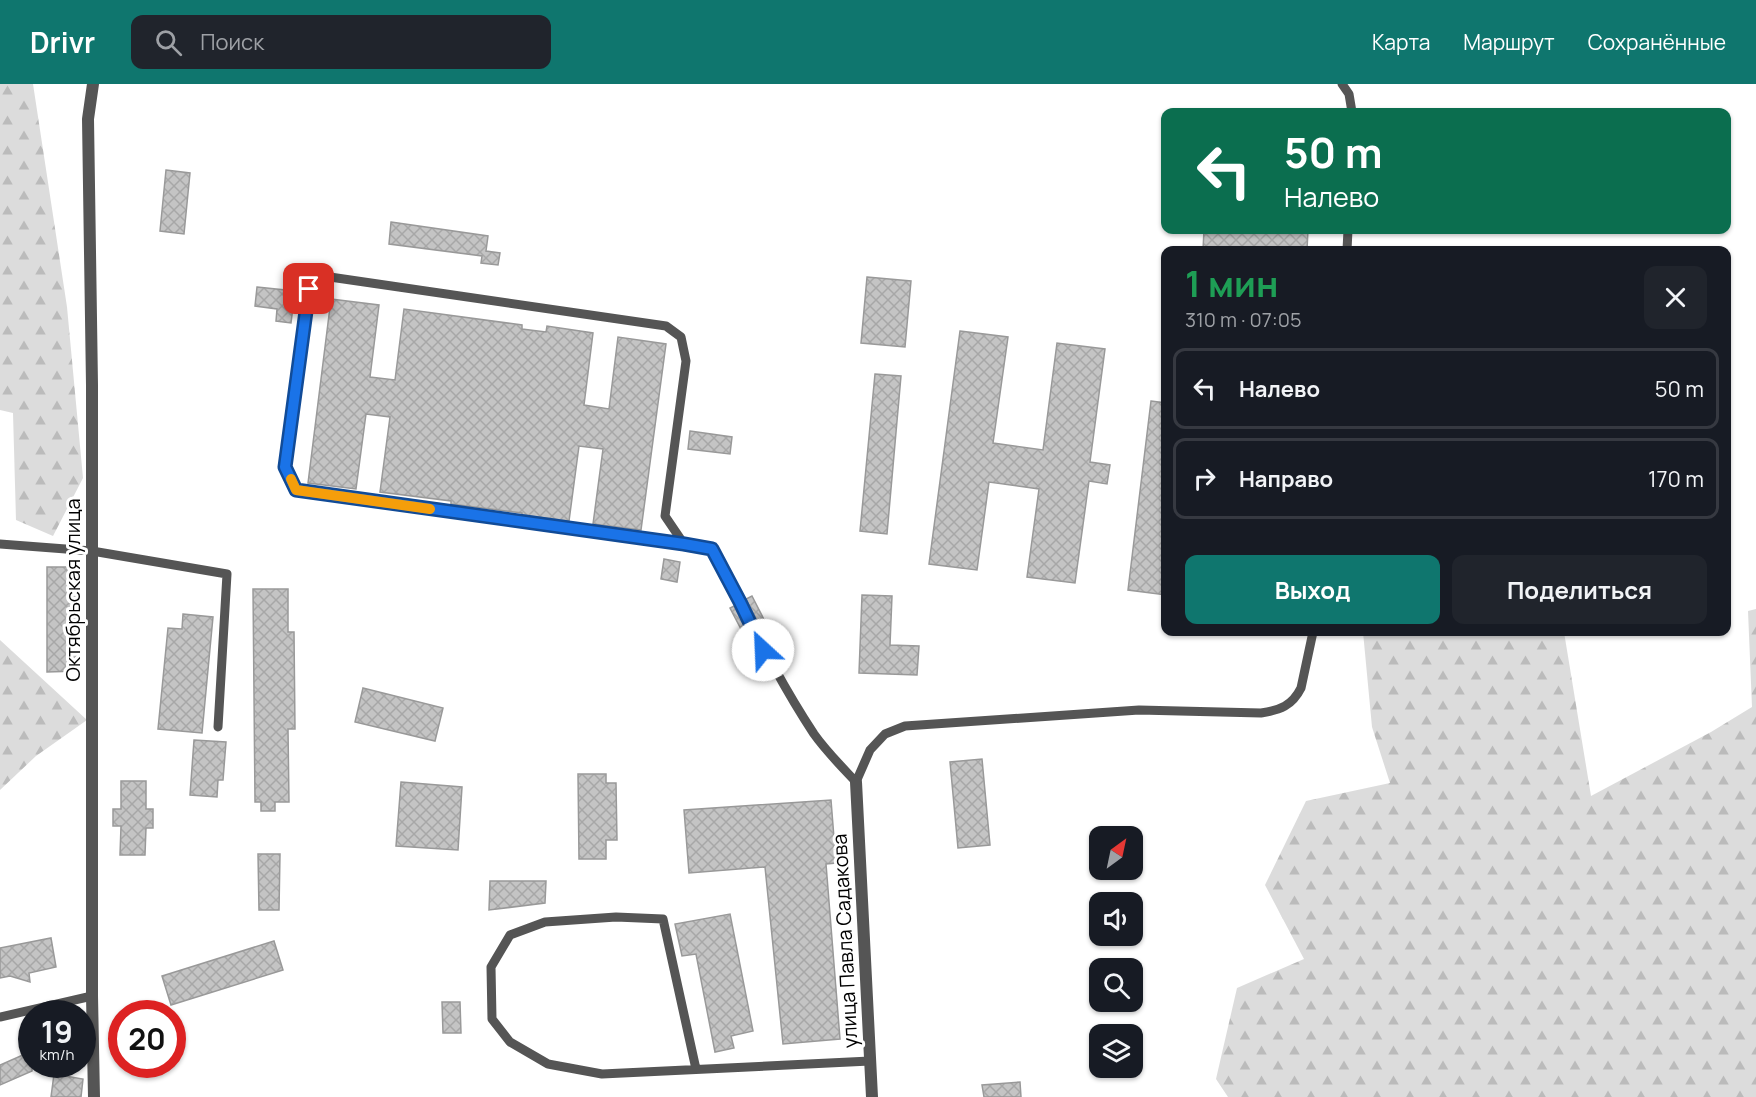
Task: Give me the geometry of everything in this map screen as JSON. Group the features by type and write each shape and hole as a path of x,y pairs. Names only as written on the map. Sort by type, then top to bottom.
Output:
{"street":[{"name":"Октябрьская улица","path":"93,84 88,119 92,384 94,1097"},
{"name":"улица Павла Садакова","path":"856,783 872,1097"}],"lane":[{"path":"1342,84 1349,89 1351,108"},
{"path":"684,544 665,516 686,362 681,337 666,326 330,277 309,289 285,467 296,490 712,549 763,650 815,736 856,783 870,750 885,734 905,726 1139,710 1261,713 1277,711 1297,696 1301,688 1312,636"},
{"path":"0,544 92,551 227,574 218,727"},
{"path":"696,1069 663,919 616,918 545,922 510,936 491,967 492,1019 510,1042 548,1064 602,1074 870,1060"},
{"path":"0,1017 92,996"}],"green space":[{"path":"0,84 33,84 67,307 83,478 53,536 16,520 13,413 0,410"},
{"path":"1756,609 1756,1097 1228,1097 1216,1079 1237,988 1304,959 1265,885 1306,801 1390,783 1372,727 1363,636 1565,636 1591,796 1711,732 1752,707 1748,611"},
{"path":"0,640 87,720 36,756 0,790"}],"building":[{"path":"166,170 190,173 184,234 160,231"},
{"path":"391,222 488,236 486,251 500,253 498,265 481,263 482,256 389,244"},
{"path":"1204,234 1308,234 1307,246 1203,246"},
{"path":"867,277 911,281 905,347 861,343"},
{"path":"257,287 295,291 291,323 276,321 277,309 255,306"},
{"path":"331,299 379,305 370,377 395,380 404,309 522,325 522,329 546,332 547,326 593,333 584,405 609,409 618,337 666,344 641,530 593,524 603,449 579,446 569,521 451,504 451,501 380,492 390,417 366,414 356,489 308,483"},
{"path":"960,331 1008,337 993,443 1043,450 1057,343 1105,349 1090,462 1110,465 1107,484 1089,481 1075,583 1027,577 1039,489 989,482 977,570 929,564"},
{"path":"875,374 901,376 887,534 860,531"},
{"path":"1151,401 1161,402 1161,594 1128,590"},
{"path":"690,431 732,437 730,454 688,449"},
{"path":"664,559 680,562 677,582 661,579"},
{"path":"47,567 78,567 79,671 47,672"},
{"path":"253,589 288,589 288,632 294,632 295,729 288,729 289,802 275,802 275,811 261,811 261,802 255,802"},
{"path":"862,595 892,596 890,645 919,646 917,675 859,673"},
{"path":"752,596 776,643 770,646 746,599"},
{"path":"734,606 758,652 754,654 730,608"},
{"path":"183,614 213,617 202,733 158,729 168,628 182,629"},
{"path":"363,688 443,708 435,741 355,722"},
{"path":"194,740 226,742 223,780 218,780 217,797 190,795"},
{"path":"982,759 990,845 958,848 950,762"},
{"path":"578,774 606,774 606,783 616,783 617,840 606,840 606,859 579,859"},
{"path":"121,781 146,781 146,809 153,809 153,828 146,828 145,855 120,855 121,826 113,826 113,809 121,809"},
{"path":"401,782 462,787 458,850 396,846"},
{"path":"831,800 836,863 826,864 840,1039 783,1044 765,867 689,873 684,810"},
{"path":"258,854 280,854 279,910 259,910"},
{"path":"490,881 546,881 545,903 489,910"},
{"path":"730,914 753,1031 731,1036 734,1048 715,1052 696,954 682,956 675,924"},
{"path":"51,938 56,967 29,973 30,982 10,976 0,978 0,948"},
{"path":"274,941 283,970 186,1000 169,1000 162,976"},
{"path":"442,1002 460,1002 461,1033 443,1033"},
{"path":"18,1057 18,1077 0,1085 0,1065"},
{"path":"53,1078 83,1079 81,1097 51,1097"},
{"path":"1020,1082 1021,1097 984,1097 982,1085"}],"slow traffic":[{"path":"291,479 296,490 430,509"}],"route":[{"path":"309,289 285,467 296,490 712,549 763,650"}]}
